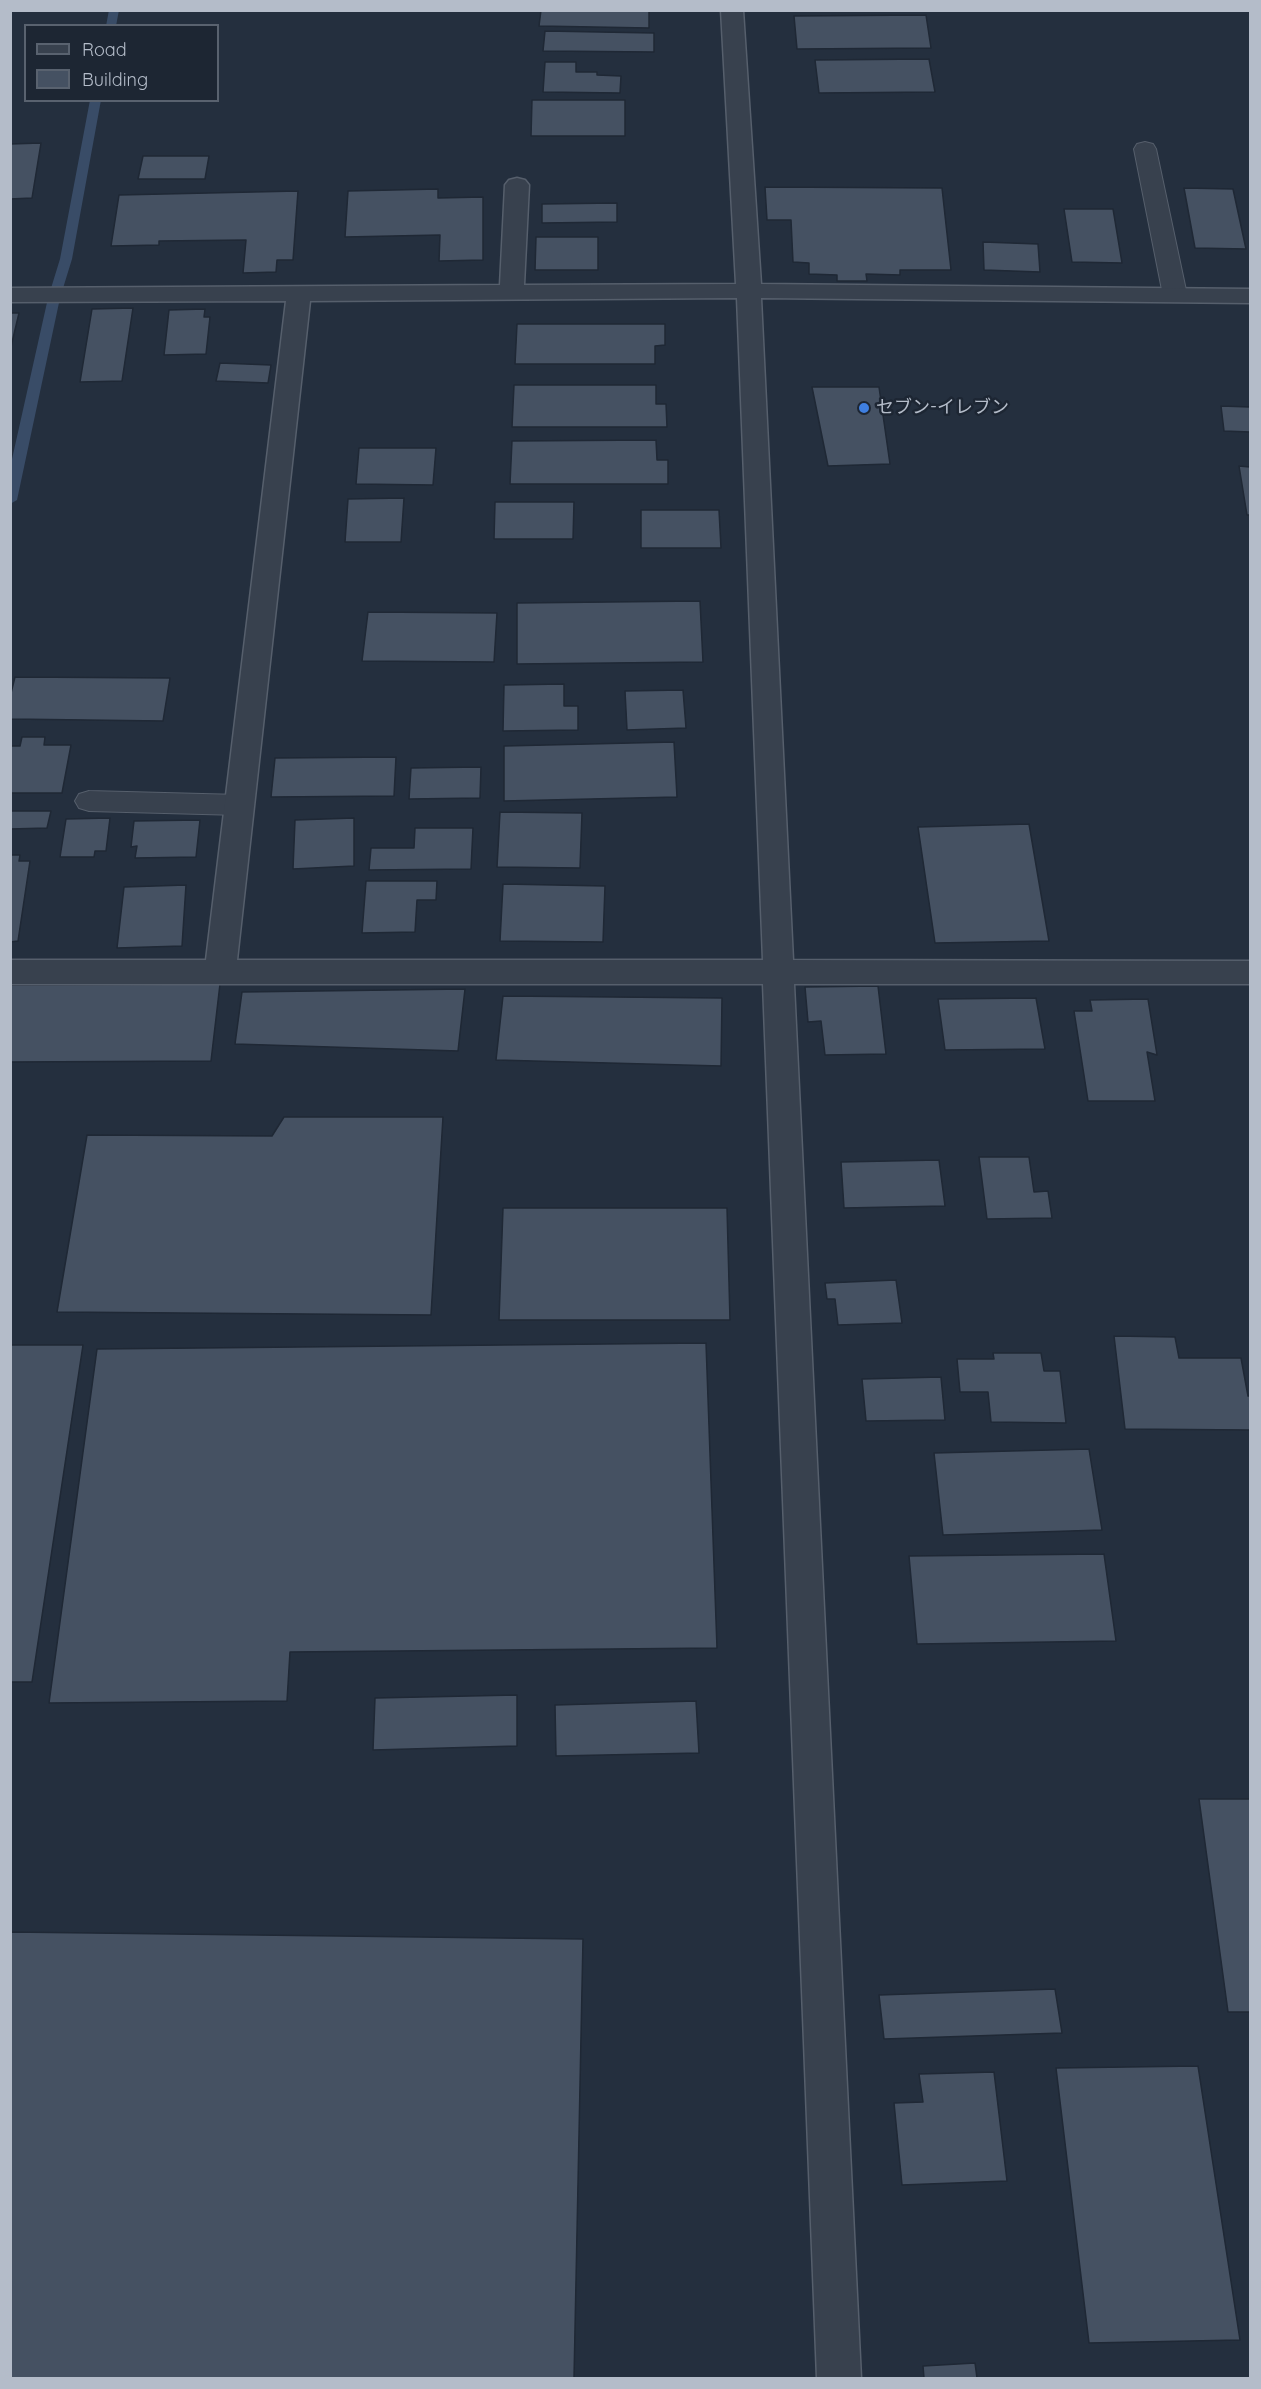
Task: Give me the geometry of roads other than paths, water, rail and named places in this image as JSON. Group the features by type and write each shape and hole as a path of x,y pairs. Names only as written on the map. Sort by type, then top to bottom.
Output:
{"street":[{"path":"732,10 749,291 839,2379"},
{"path":"512,292 517,185"},
{"path":"10,295 749,291 1251,296"},
{"path":"220,972 299,294"},
{"path":"10,972 777,974 1251,972"}],"lane":[{"path":"1145,148 1175,295"},
{"path":"89,801 240,805"}],"waterway":[{"path":"111,24 114,10"},
{"path":"10,500 54,298 66,259 96,102"}],"place":[{"name":"セブン-イレブン","path":"864,408"}]}
